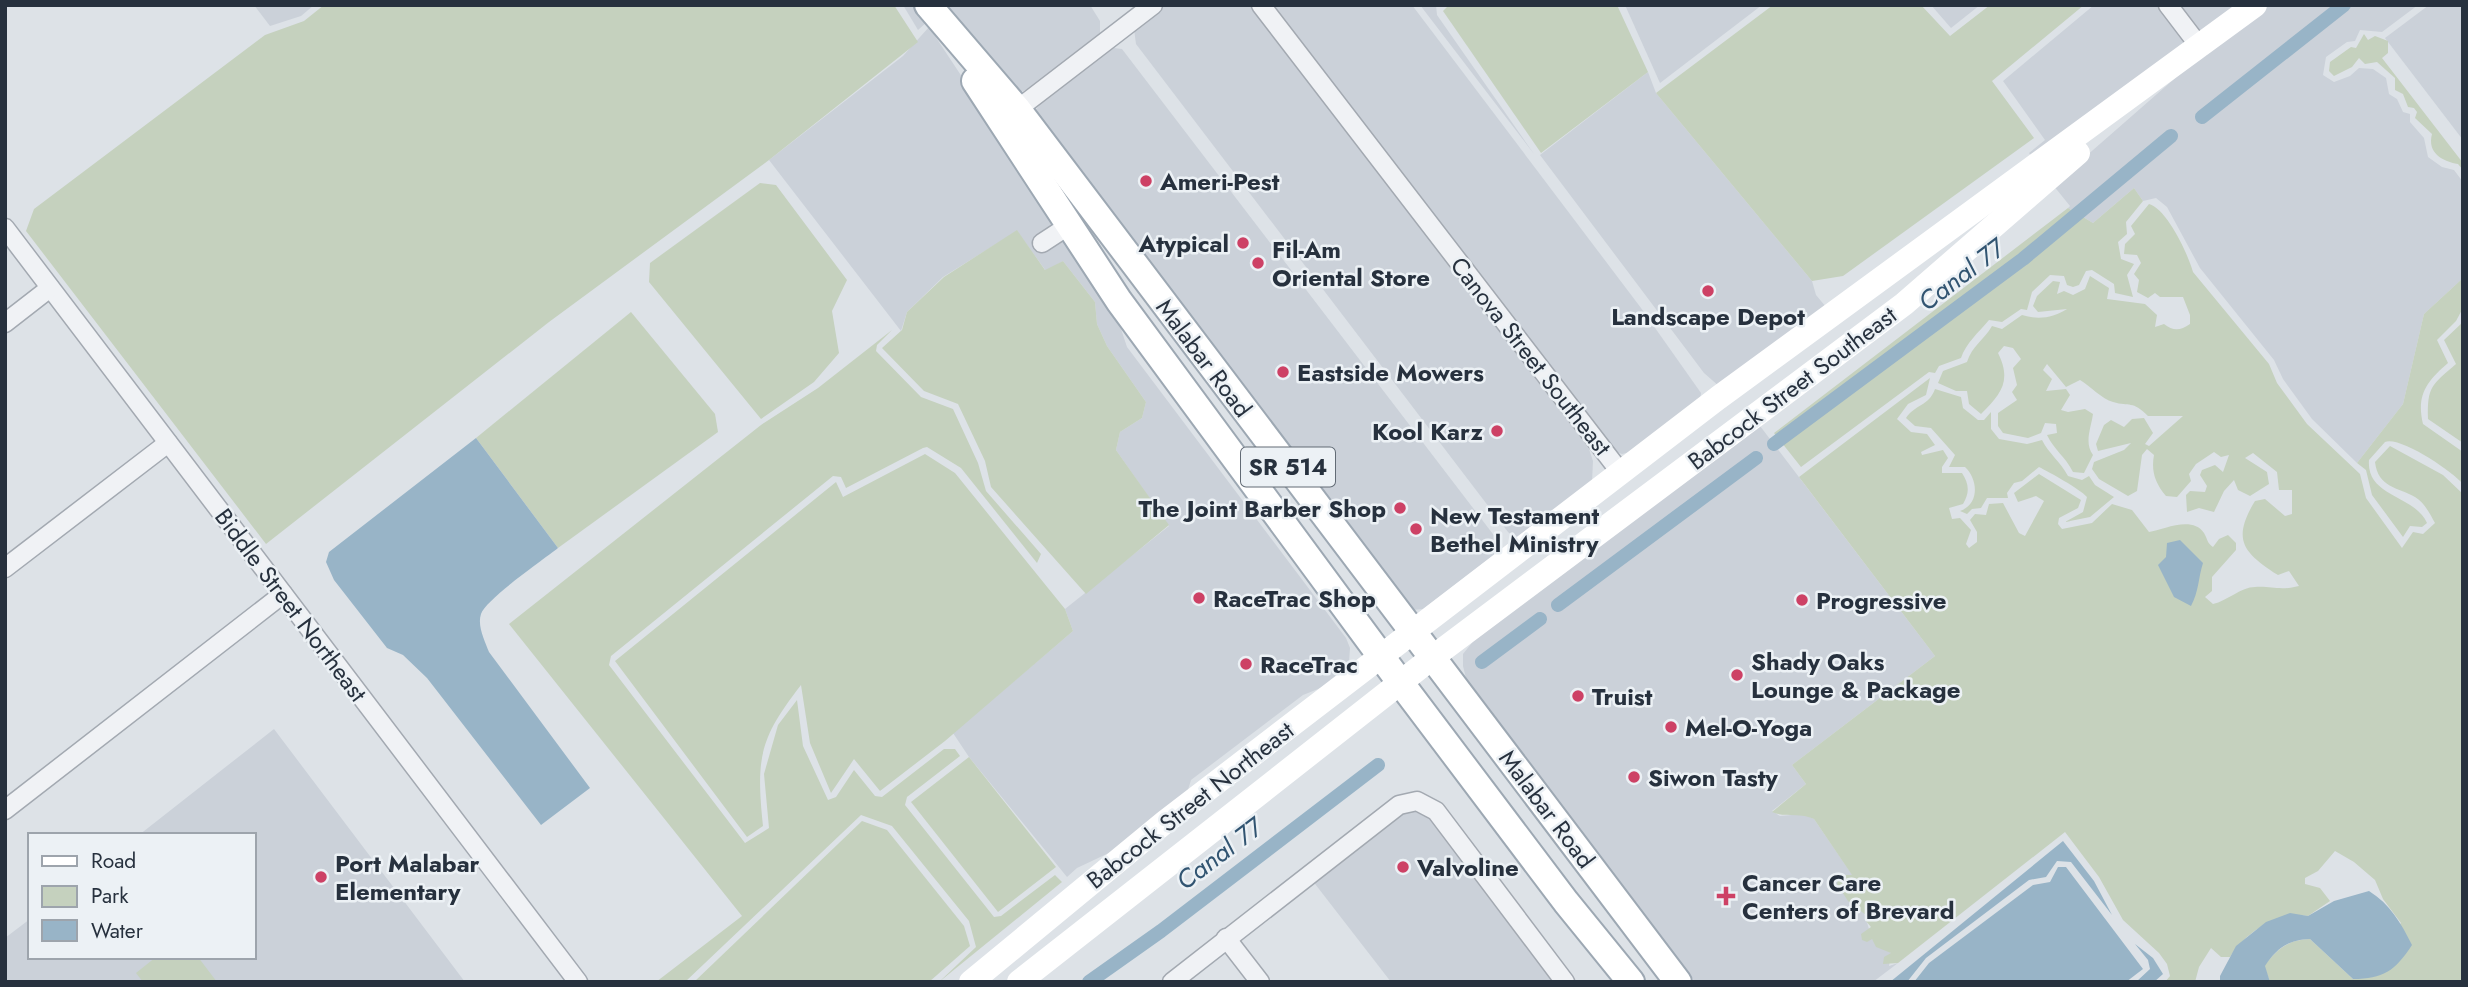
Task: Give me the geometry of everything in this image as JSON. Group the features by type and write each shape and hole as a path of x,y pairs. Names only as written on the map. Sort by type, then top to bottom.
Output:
{"main road":[{"name":"Malabar Road","path":"928,5 1010,116 1162,302 1678,982"},
{"name":"Babcock Street Southeast","path":"1414,632 1844,305 2255,5"},
{"name":"Babcock Street Southeast","path":"1433,657 1904,304 2200,47"},
{"name":"Malabar Road","path":"1010,116 1068,226 1167,367 1400,682 1630,982"},
{"path":"1068,226 1086,221 1094,224 1145,290 1162,302"},
{"name":"Babcock Street Northeast","path":"971,982 999,970 1164,822 1414,632"},
{"name":"Babcock Street Northeast","path":"1019,982 1433,657"}],"street":[{"path":"1010,116 1153,5"},
{"name":"Canova Street Southeast","path":"1261,5 1621,473"},
{"path":"2168,5 2200,47"},
{"path":"1042,243 1068,226"},
{"name":"Biddle Street Northeast","path":"5,228 578,982"},
{"path":"5,323 50,288"},
{"path":"5,568 168,443"},
{"path":"5,810 283,594"},
{"path":"1172,982 1399,805 1417,801 1436,811 1565,982"},
{"path":"1227,938 1260,982"}],"shaded area":[{"path":"254,5 314,5 301,16 270,26"},
{"path":"903,5 918,5 928,21 918,30"},
{"path":"934,5 1090,5 1100,21 1100,33 1034,86 1021,92 1007,89"},
{"path":"1163,5 1251,5 1589,449 1593,461 1592,482 1515,538 1508,532 1136,44 1134,29"},
{"path":"1268,5 1412,5 1641,308 1701,393 1700,401 1634,451 1622,454 1607,448"},
{"path":"1420,5 1436,5 1437,15 1534,154"},
{"path":"1625,5 1762,5 1660,83"},
{"path":"1931,5 1980,5 1951,28"},
{"path":"2094,5 2243,5 2033,159 2029,153 2045,140 2003,81"},
{"path":"2267,5 2418,5 2382,32 2360,30 2355,41 2347,42 2326,57 2323,75 2334,82 2350,76 2359,68 2373,69 2386,78 2389,94 2397,99 2403,112 2410,114 2410,122 2424,138 2428,157 2442,167 2454,170 2463,182 2463,278 2424,314 2403,404 2357,463 2312,419 2283,379 2274,360 2200,268 2167,207 2156,198 2143,201 2134,188 2093,223 2068,208 2070,206 2053,185 2205,52"},
{"path":"2429,5 2463,5 2463,140 2385,38"},
{"path":"929,27 1113,305 1127,347 1346,638 1350,648 1349,662 1343,674 1328,685 1303,695 1191,780 1187,793 1113,851 1077,868 1067,877 969,757 953,733 1073,631 1065,609 1169,526 1116,450 1120,432 1142,418 1146,402 1107,346 1097,324 1095,302 1063,261 1046,271 1017,231 943,277 907,312 901,331 769,160 903,56"},
{"path":"1122,49 1499,542 1502,549 1423,609 1412,610 1035,111 1044,98 1106,51"},
{"path":"1648,72 1656,93 1812,281 1816,295 1826,307 1720,387 1704,373 1540,155"},
{"path":"1757,422 1935,656 1792,765 1806,784 1772,811 1780,816 1804,814 1814,819 1853,876 1872,939 1891,953 1889,966 1898,963 1873,982 1695,982 1466,678 1463,666 1463,654 1475,639"},
{"name":"Port Malabar Elementary","path":"274,729 465,982 5,982 5,938 28,921 28,959 256,959 256,833 142,833"},
{"path":"1413,811 1429,817 1557,982 1391,982 1312,880 1401,812"}],"green space":[{"path":"324,5 894,5 918,42 769,160 549,322 266,544 26,231 34,209 265,35 304,21"},
{"path":"1449,5 1617,5 1648,72 1541,153 1443,11"},
{"path":"1773,5 1921,5 1950,36 1990,5 2084,5 1992,81 2034,138 1843,276 1812,281 1656,93"},
{"path":"2364,34 2368,40 2375,36 2388,41 2388,53 2382,58 2463,163 2463,170 2458,164 2437,155 2432,146 2432,134 2415,118 2417,112 2408,107 2403,94 2395,90 2395,78 2377,62 2365,64 2359,58 2352,67 2334,76 2329,71 2330,62 2351,47 2356,48"},
{"path":"760,183 776,185 847,280 832,311 839,353 814,382 761,419 649,282 650,263"},
{"path":"2134,188 2143,201 2126,222 2127,234 2118,242 2121,259 2134,264 2127,275 2133,297 2115,293 2114,284 2092,270 2086,271 2079,285 2073,287 2067,285 2064,276 2050,275 2032,292 2027,310 2021,309 2002,322 1989,320 1969,343 1961,358 1939,366 1935,373 1929,372 1801,467 1774,433 2068,208 2093,223"},
{"path":"2149,204 2170,223 2187,254 2193,272 2269,364 2277,383 2307,424 2360,474 2366,498 2402,548 2413,532 2423,534 2435,523 2418,499 2390,486 2380,477 2375,462 2390,446 2443,475 2463,494 2463,982 2270,982 2264,966 2274,954 2289,943 2310,939 2353,979 2401,923 2383,899 2375,880 2354,862 2335,851 2318,871 2305,878 2305,884 2320,888 2330,901 2308,916 2285,917 2263,925 2245,939 2230,957 2221,957 2211,948 2199,967 2195,982 2165,982 2170,976 2167,964 2159,953 2123,920 2099,877 2065,832 1898,963 1883,964 1884,957 1891,953 1876,947 1872,939 1867,942 1862,940 1861,934 1871,927 1865,920 1867,916 1848,901 1837,884 1839,875 1852,875 1814,819 1772,812 1806,784 1792,765 1935,656 1799,477 1930,378 1926,395 1908,404 1897,419 1911,432 1927,434 1935,445 1921,452 1922,455 1943,450 1948,458 1942,467 1942,473 1962,473 1968,488 1967,496 1963,504 1949,508 1952,519 1960,518 1971,530 1966,544 1969,548 1977,542 1977,532 1970,520 1975,514 1986,515 1989,504 2003,503 2019,533 2025,536 2044,501 2036,496 2018,502 2014,493 2039,474 2081,500 2078,508 2059,518 2058,524 2062,529 2092,523 2112,504 2132,510 2149,532 2177,525 2192,525 2204,533 2213,547 2219,539 2228,535 2236,543 2236,550 2212,577 2212,591 2205,597 2213,604 2250,588 2299,586 2289,571 2278,575 2256,559 2244,544 2244,525 2255,501 2265,499 2285,516 2292,514 2292,490 2279,490 2277,472 2253,453 2245,458 2267,472 2269,484 2250,496 2238,490 2234,480 2224,491 2214,512 2199,508 2187,512 2186,495 2190,491 2205,492 2207,486 2200,475 2202,470 2215,465 2223,472 2229,455 2221,457 2214,452 2196,464 2189,474 2191,481 2177,497 2166,496 2159,486 2153,466 2154,455 2147,449 2142,455 2137,491 2128,496 2099,479 2092,469 2094,462 2124,450 2131,443 2098,451 2096,444 2104,425 2111,420 2124,427 2132,419 2144,418 2153,433 2145,444 2149,446 2183,416 2148,416 2134,406 2109,400 2080,380 2066,387 2047,364 2043,370 2052,379 2046,391 2066,389 2070,395 2061,410 2068,412 2085,409 2093,414 2089,440 2093,455 2084,473 2073,472 2047,435 2057,433 2056,424 2045,423 2041,433 2028,438 2003,433 1998,426 1998,413 2017,400 2012,392 2017,385 2013,368 2021,359 2013,348 2004,346 1998,353 2004,379 1999,393 1981,414 1969,404 1967,391 1956,391 1938,383 1943,371 1967,362 1992,326 2002,329 2022,315 2045,317 2067,309 2038,312 2033,306 2037,296 2053,281 2060,282 2057,294 2064,291 2073,295 2085,289 2090,276 2109,288 2107,299 2145,304 2157,315 2155,327 2164,324 2177,329 2190,324 2190,315 2183,297 2160,297 2155,293 2148,298 2137,292 2139,280 2134,274 2141,263 2137,255 2124,254 2125,244 2135,234 2131,226"},
{"path":"1017,230 1045,270 1063,261 1095,302 1097,324 1107,346 1146,402 1142,418 1120,432 1116,450 1169,525 1086,594 991,487 985,461 958,404 924,391 882,348 902,330 907,312 944,277"},
{"path":"2463,278 2463,308 2456,321 2437,340 2448,363 2425,389 2421,414 2423,424 2463,452 2463,484 2426,456 2402,444 2385,442 2369,460 2370,472 2375,482 2421,514 2427,523 2422,527 2410,526 2403,537 2372,495 2366,470 2357,463 2403,404 2424,314"},
{"path":"631,312 715,414 718,432 558,548 476,438"},
{"path":"2463,322 2463,443 2428,419 2428,408 2433,387 2456,364 2444,340"},
{"path":"892,330 877,345 876,351 921,397 953,409 978,463 986,491 1041,554 1037,563 961,468 927,447 846,488 841,477 833,476 611,656 609,665 745,843 769,828 764,774 778,725 797,700 803,746 828,800 836,797 854,770 875,796 882,797 944,749 955,749 960,756 907,797 905,805 994,917 1001,916 1055,875 1062,882 939,982 976,947 969,921 892,826 861,815 685,982 656,982 742,916 509,624 761,425 818,388"},
{"path":"1935,389 1961,397 1963,408 1978,420 1984,420 1991,412 1991,429 1999,439 2027,444 2042,440 2068,476 2082,480 2089,476 2095,485 2114,497 2090,517 2065,522 2083,512 2087,497 2039,467 2022,481 2014,483 2007,493 2008,498 1987,498 1981,508 1972,509 1967,514 1960,511 1971,503 1974,497 1973,478 1965,467 1949,467 1955,455 1931,428 1915,426 1906,418 1929,399"},
{"path":"925,454 955,473 1065,609 1073,631 945,741 880,791 854,759 831,793 810,743 801,685 776,720 769,735 761,766 763,826 747,837 615,661 836,482 843,497"},
{"path":"969,757 1056,867 998,912 911,802"},
{"path":"862,821 887,830 964,926 970,946 929,982 694,982"},
{"path":"154,959 200,959 217,982 143,982 136,973"}],"water":[{"path":"476,438 558,548 493,599 485,607 480,619 489,652 590,788 541,825 427,678 403,655 387,648 334,580 326,562 329,552"},
{"path":"2180,540 2203,563 2191,606 2174,597 2158,565 2166,557 2167,543"},
{"path":"2063,841 2094,881 2112,915 2071,862 2057,861 2046,877 2029,880 1926,958 1907,982 1890,982"},
{"path":"2058,867 2066,867 2143,969 2126,982 1914,982 1929,963 2033,885 2050,882"},
{"path":"2369,891 2394,915 2412,945 2387,972 2353,979 2310,939 2289,943 2274,954 2265,966 2270,982 2220,982 2220,976 2236,946 2266,922 2290,913 2308,916 2334,901"},
{"path":"2135,944 2153,958 2163,974 2154,982 2136,982 2150,969 2148,960"}],"waterway":[{"name":"Canal 77","path":"2202,117 2344,5"},
{"name":"Canal 77","path":"1774,444 2023,259 2171,136"},
{"name":"Canal 77","path":"1558,605 1756,458"},
{"name":"Canal 77","path":"1482,662 1540,619"},
{"name":"Canal 77","path":"1089,982 1161,931 1378,765"}],"place":[{"name":"Ameri-Pest","path":"1146,181"},
{"name":"Atypical","path":"1243,243"},
{"name":"Fil-Am Oriental Store","path":"1258,263"},
{"name":"Landscape Depot","path":"1708,291"},
{"name":"Eastside Mowers","path":"1283,372"},
{"name":"Kool Karz","path":"1497,431"},
{"name":"The Joint Barber Shop","path":"1400,508"},
{"name":"New Testament Bethel Ministry","path":"1416,529"},
{"name":"RaceTrac Shop","path":"1199,598"},
{"name":"Progressive","path":"1802,600"},
{"name":"RaceTrac","path":"1246,664"},
{"name":"Shady Oaks Lounge & Package","path":"1737,675"},
{"name":"Truist","path":"1578,696"},
{"name":"Mel-O-Yoga","path":"1671,727"},
{"name":"Siwon Tasty","path":"1634,777"},
{"name":"Valvoline","path":"1403,867"},
{"name":"Port Malabar Elementary","path":"321,877"},
{"name":"Cancer Care Centers of Brevard","path":"1726,896"}]}
